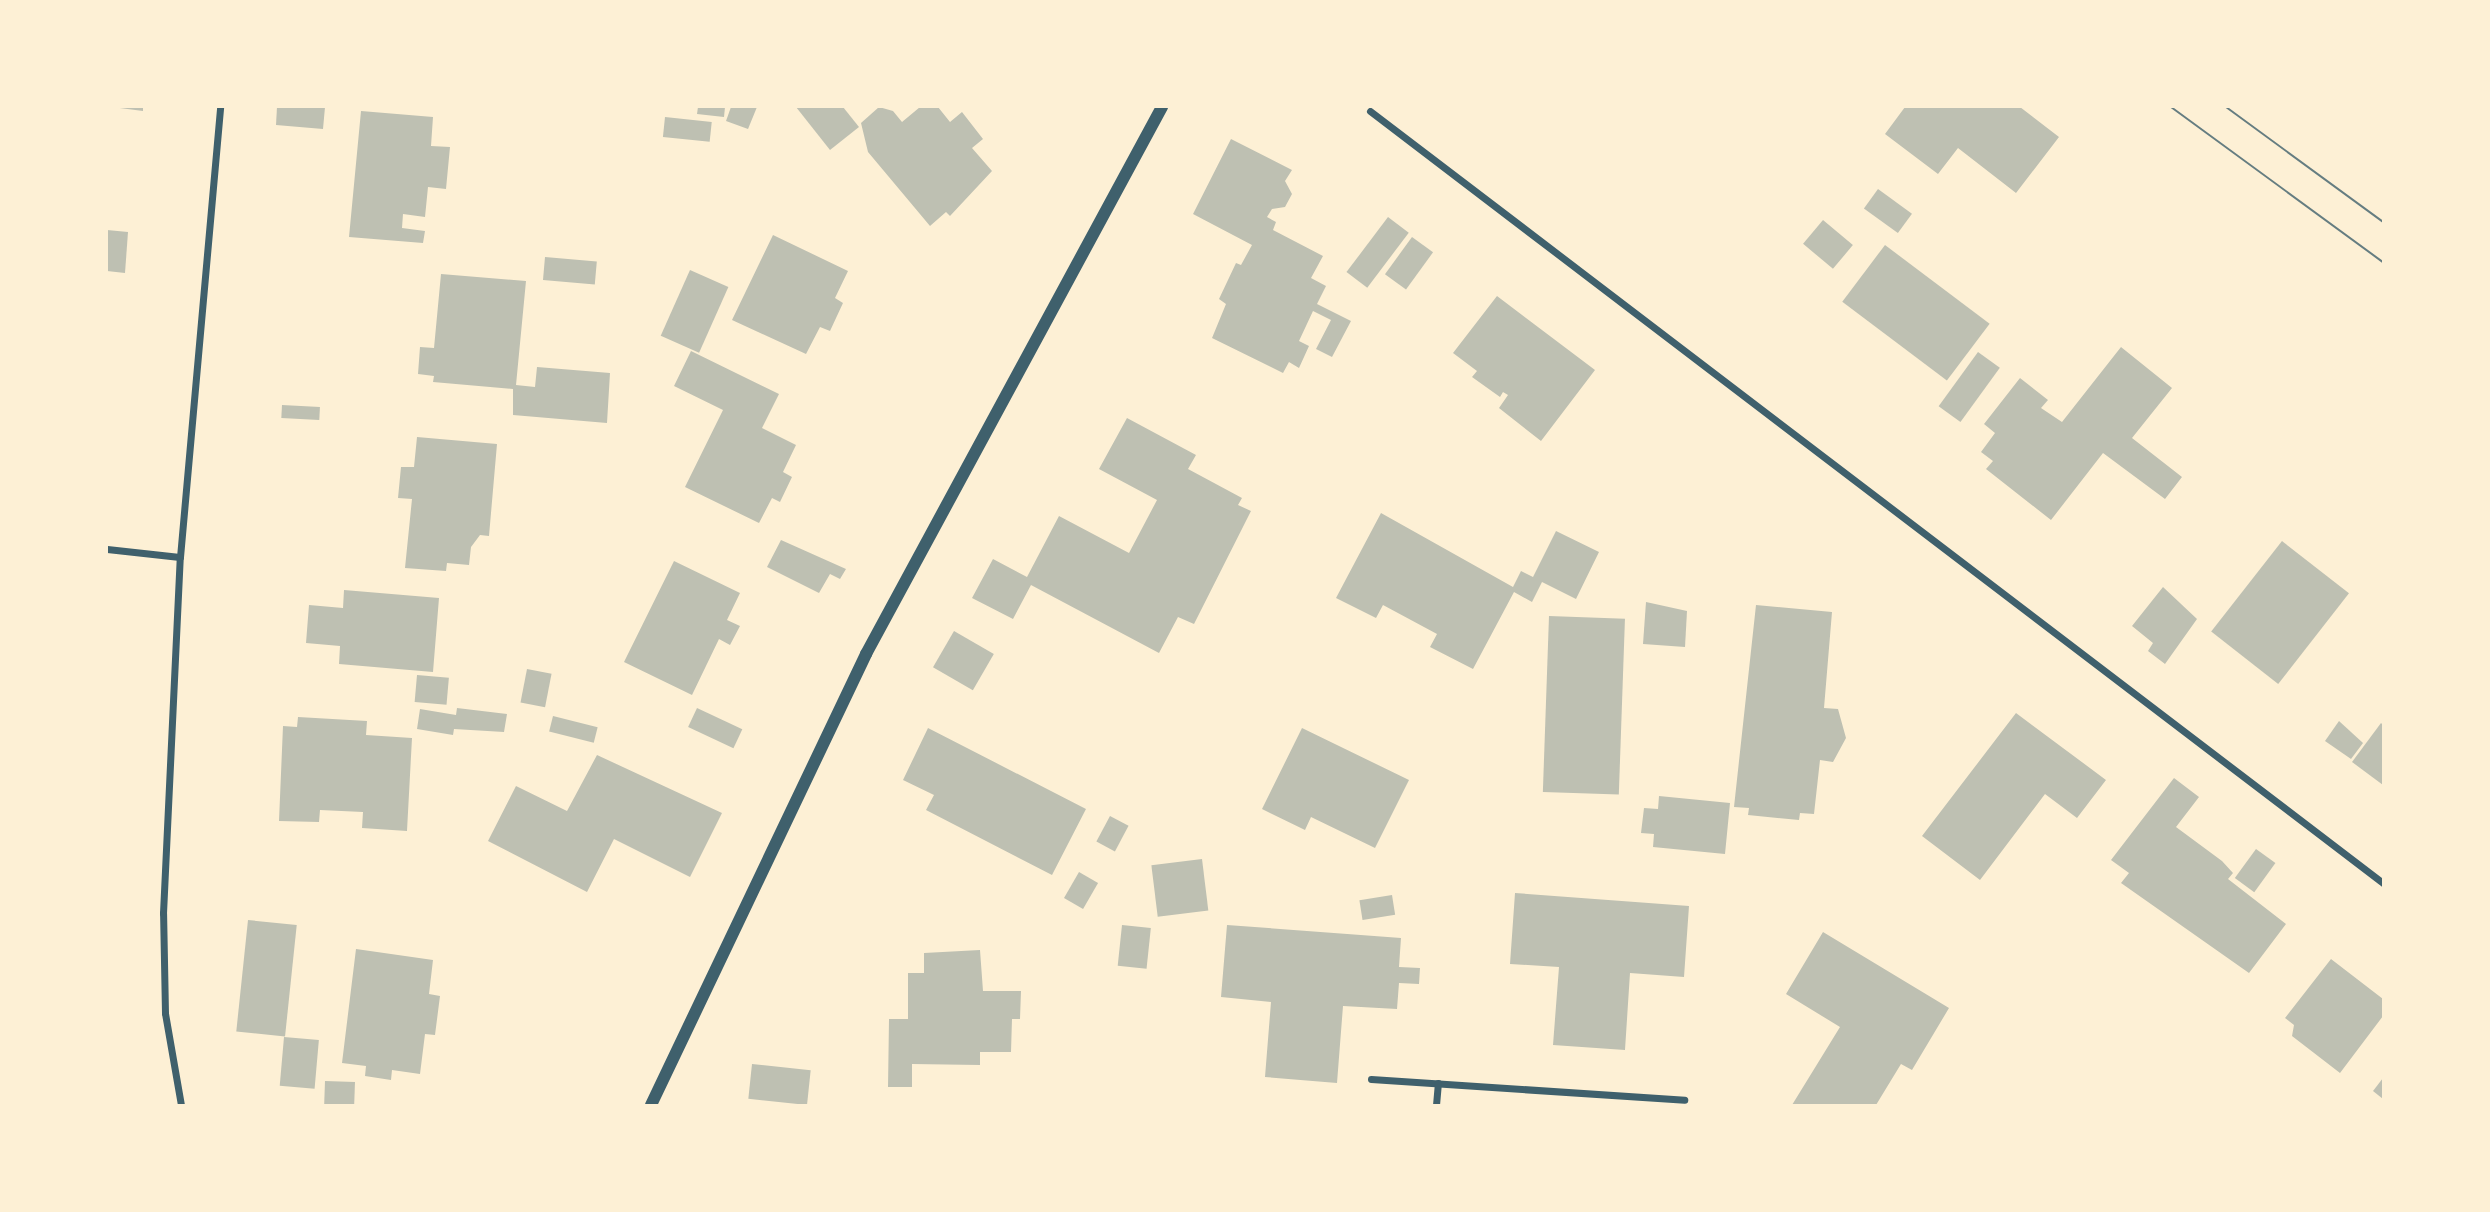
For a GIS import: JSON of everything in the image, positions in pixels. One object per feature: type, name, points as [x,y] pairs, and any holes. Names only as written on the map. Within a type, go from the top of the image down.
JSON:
[{"type":"street","points":[[181,1105],[165,1013],[163,913],[180,557],[220,107]]},
{"type":"street","points":[[651,1105],[866,654],[1161,107]]},
{"type":"street","points":[[1370,111],[2383,883]]},
{"type":"street","points":[[107,549],[180,557]]},
{"type":"street","points":[[1371,1079],[1684,1100]]},
{"type":"street","points":[[1436,1105],[1438,1083]]},
{"type":"building","points":[[112,107],[143,107],[143,111]]},
{"type":"building","points":[[277,107],[325,107],[323,129],[276,125]]},
{"type":"building","points":[[698,107],[725,107],[724,117],[697,114]]},
{"type":"building","points":[[731,107],[757,107],[748,129],[726,121]]},
{"type":"building","points":[[796,107],[843,107],[859,127],[830,150]]},
{"type":"building","points":[[879,107],[893,111],[902,122],[920,107],[938,107],[950,122],[962,112],[983,139],[972,148],[992,171],[950,216],[946,212],[930,226],[868,152],[861,123]]},
{"type":"building","points":[[1905,107],[2020,107],[2059,137],[2016,193],[1958,148],[1938,174],[1885,134]]},
{"type":"building","points":[[361,111],[433,117],[431,146],[450,147],[446,189],[428,187],[425,217],[403,214],[402,228],[425,231],[423,243],[349,237]]},
{"type":"building","points":[[665,117],[712,122],[710,142],[663,137]]},
{"type":"building","points":[[1231,139],[1292,170],[1285,181],[1292,194],[1285,207],[1272,209],[1267,217],[1276,222],[1273,230],[1323,256],[1311,278],[1326,286],[1317,304],[1351,321],[1332,357],[1316,349],[1331,320],[1313,311],[1299,341],[1309,346],[1299,368],[1289,362],[1283,373],[1212,338],[1226,304],[1219,299],[1236,263],[1241,265],[1252,245],[1193,214]]},
{"type":"building","points":[[1878,189],[1912,214],[1898,233],[1864,208]]},
{"type":"building","points":[[1388,217],[1409,233],[1367,288],[1346,272]]},
{"type":"building","points":[[1823,220],[1853,245],[1833,269],[1803,244]]},
{"type":"building","points":[[107,230],[128,232],[125,273],[107,271]]},
{"type":"building","points":[[773,235],[848,271],[835,298],[843,303],[830,331],[820,327],[806,354],[732,320]]},
{"type":"building","points":[[1412,237],[1433,252],[1406,289],[1385,274]]},
{"type":"building","points":[[1885,245],[1990,324],[1947,381],[1842,302]]},
{"type":"building","points":[[545,257],[597,262],[595,284],[543,280]]},
{"type":"building","points":[[690,270],[728,287],[699,353],[661,336]]},
{"type":"building","points":[[441,274],[526,281],[516,385],[535,387],[537,367],[610,373],[607,423],[513,415],[513,389],[433,382],[434,376],[418,374],[420,347],[434,348]]},
{"type":"building","points":[[1497,296],[1595,370],[1541,441],[1499,408],[1508,395],[1503,392],[1500,397],[1472,377],[1477,371],[1453,353]]},
{"type":"building","points":[[2121,347],[2172,388],[2132,438],[2182,477],[2165,499],[2103,453],[2051,520],[1986,469],[1993,461],[1981,452],[1995,433],[1984,424],[2020,378],[2048,400],[2041,408],[2062,422]]},
{"type":"building","points":[[691,351],[779,394],[762,428],[796,445],[783,472],[792,477],[780,502],[772,498],[759,523],[685,487],[723,410],[674,386]]},
{"type":"building","points":[[1978,352],[2000,368],[1960,422],[1939,406]]},
{"type":"building","points":[[282,405],[320,407],[319,420],[281,418]]},
{"type":"building","points":[[1127,418],[1196,455],[1188,469],[1242,498],[1238,505],[1251,511],[1194,624],[1178,617],[1159,653],[1031,585],[1013,619],[972,598],[993,559],[1027,577],[1059,516],[1129,553],[1157,500],[1099,469]]},
{"type":"building","points":[[417,437],[497,444],[489,536],[480,535],[471,547],[469,565],[447,563],[446,571],[405,568],[412,499],[398,498],[401,467],[414,467]]},
{"type":"building","points":[[1381,513],[1513,587],[1521,571],[1533,577],[1556,531],[1599,552],[1576,599],[1542,582],[1532,602],[1514,592],[1473,669],[1430,647],[1437,634],[1383,605],[1376,618],[1336,598]]},
{"type":"building","points":[[781,540],[846,569],[840,579],[830,574],[819,593],[767,567]]},
{"type":"building","points":[[2282,541],[2349,593],[2278,684],[2211,632]]},
{"type":"building","points":[[674,561],[740,593],[727,620],[740,626],[730,645],[719,639],[692,695],[624,662]]},
{"type":"building","points":[[2163,587],[2197,619],[2165,664],[2148,651],[2153,643],[2132,626]]},
{"type":"building","points":[[344,590],[439,598],[433,672],[339,664],[340,646],[306,643],[309,605],[343,608]]},
{"type":"building","points":[[1646,602],[1687,611],[1685,647],[1643,644]]},
{"type":"building","points":[[1756,605],[1832,612],[1824,708],[1838,709],[1846,738],[1833,762],[1820,760],[1814,814],[1800,813],[1799,820],[1748,815],[1749,808],[1734,807]]},
{"type":"building","points":[[1549,616],[1625,619],[1619,795],[1543,792]]},
{"type":"building","points":[[954,631],[994,654],[973,690],[933,667]]},
{"type":"building","points":[[527,669],[552,674],[545,707],[521,702]]},
{"type":"building","points":[[417,675],[449,678],[447,705],[415,702]]},
{"type":"building","points":[[457,708],[507,714],[504,732],[454,729],[453,735],[417,729],[420,709],[456,715]]},
{"type":"building","points":[[697,708],[742,729],[733,748],[688,727]]},
{"type":"building","points":[[2016,713],[2106,780],[2077,818],[2045,794],[1980,880],[1922,836]]},
{"type":"building","points":[[553,716],[598,727],[594,743],[549,732]]},
{"type":"building","points":[[298,717],[367,721],[366,735],[412,738],[407,831],[362,828],[363,812],[320,810],[319,822],[279,821],[283,726],[297,727]]},
{"type":"building","points":[[2339,721],[2363,743],[2351,759],[2325,741]]},
{"type":"building","points":[[2381,723],[2383,725],[2383,785],[2352,762]]},
{"type":"building","points":[[928,728],[1086,809],[1052,875],[926,810],[934,795],[903,780]]},
{"type":"building","points":[[1302,728],[1409,780],[1375,848],[1311,817],[1305,830],[1262,809]]},
{"type":"building","points":[[597,755],[722,813],[690,877],[614,839],[587,892],[488,841],[516,786],[567,811]]},
{"type":"building","points":[[2174,778],[2199,797],[2176,827],[2222,861],[2233,873],[2228,879],[2286,924],[2249,973],[2121,883],[2129,873],[2111,860]]},
{"type":"building","points":[[1659,796],[1730,803],[1725,854],[1653,847],[1654,834],[1641,833],[1644,808],[1658,809]]},
{"type":"building","points":[[1110,816],[1129,826],[1115,851],[1096,842]]},
{"type":"building","points":[[2256,849],[2275,863],[2254,892],[2235,878]]},
{"type":"building","points":[[1202,859],[1208,911],[1158,917],[1151,865]]},
{"type":"building","points":[[1079,872],[1098,883],[1083,909],[1064,898]]},
{"type":"building","points":[[1515,893],[1689,906],[1684,977],[1630,973],[1625,1050],[1553,1045],[1559,967],[1510,964]]},
{"type":"building","points":[[1392,895],[1395,915],[1363,920],[1359,900]]},
{"type":"building","points":[[248,920],[297,925],[285,1037],[236,1031]]},
{"type":"building","points":[[1122,925],[1151,928],[1147,969],[1118,966]]},
{"type":"building","points":[[1227,925],[1401,938],[1399,967],[1420,968],[1419,984],[1399,983],[1397,1009],[1343,1006],[1337,1083],[1265,1077],[1271,1002],[1221,997]]},
{"type":"building","points":[[1823,932],[1949,1008],[1912,1070],[1901,1064],[1876,1105],[1792,1105],[1840,1027],[1786,994]]},
{"type":"building","points":[[356,949],[433,960],[429,994],[440,996],[435,1035],[425,1034],[420,1074],[392,1070],[391,1080],[365,1076],[366,1066],[342,1063]]},
{"type":"building","points":[[980,950],[983,991],[1021,991],[1020,1019],[1012,1019],[1011,1052],[980,1052],[980,1065],[912,1064],[912,1087],[888,1087],[889,1019],[908,1019],[908,973],[924,973],[924,953]]},
{"type":"building","points":[[2331,959],[2383,999],[2383,1016],[2340,1073],[2292,1036],[2294,1025],[2285,1018]]},
{"type":"building","points":[[284,1037],[319,1040],[315,1089],[280,1086]]},
{"type":"building","points":[[752,1064],[811,1070],[807,1105],[748,1099]]},
{"type":"building","points":[[2383,1078],[2383,1099],[2373,1091]]},
{"type":"building","points":[[325,1081],[355,1082],[354,1105],[324,1105]]},
{"type":"tram line","points":[[2171,107],[2383,262]]},
{"type":"tram line","points":[[2226,107],[2383,222]]}]
